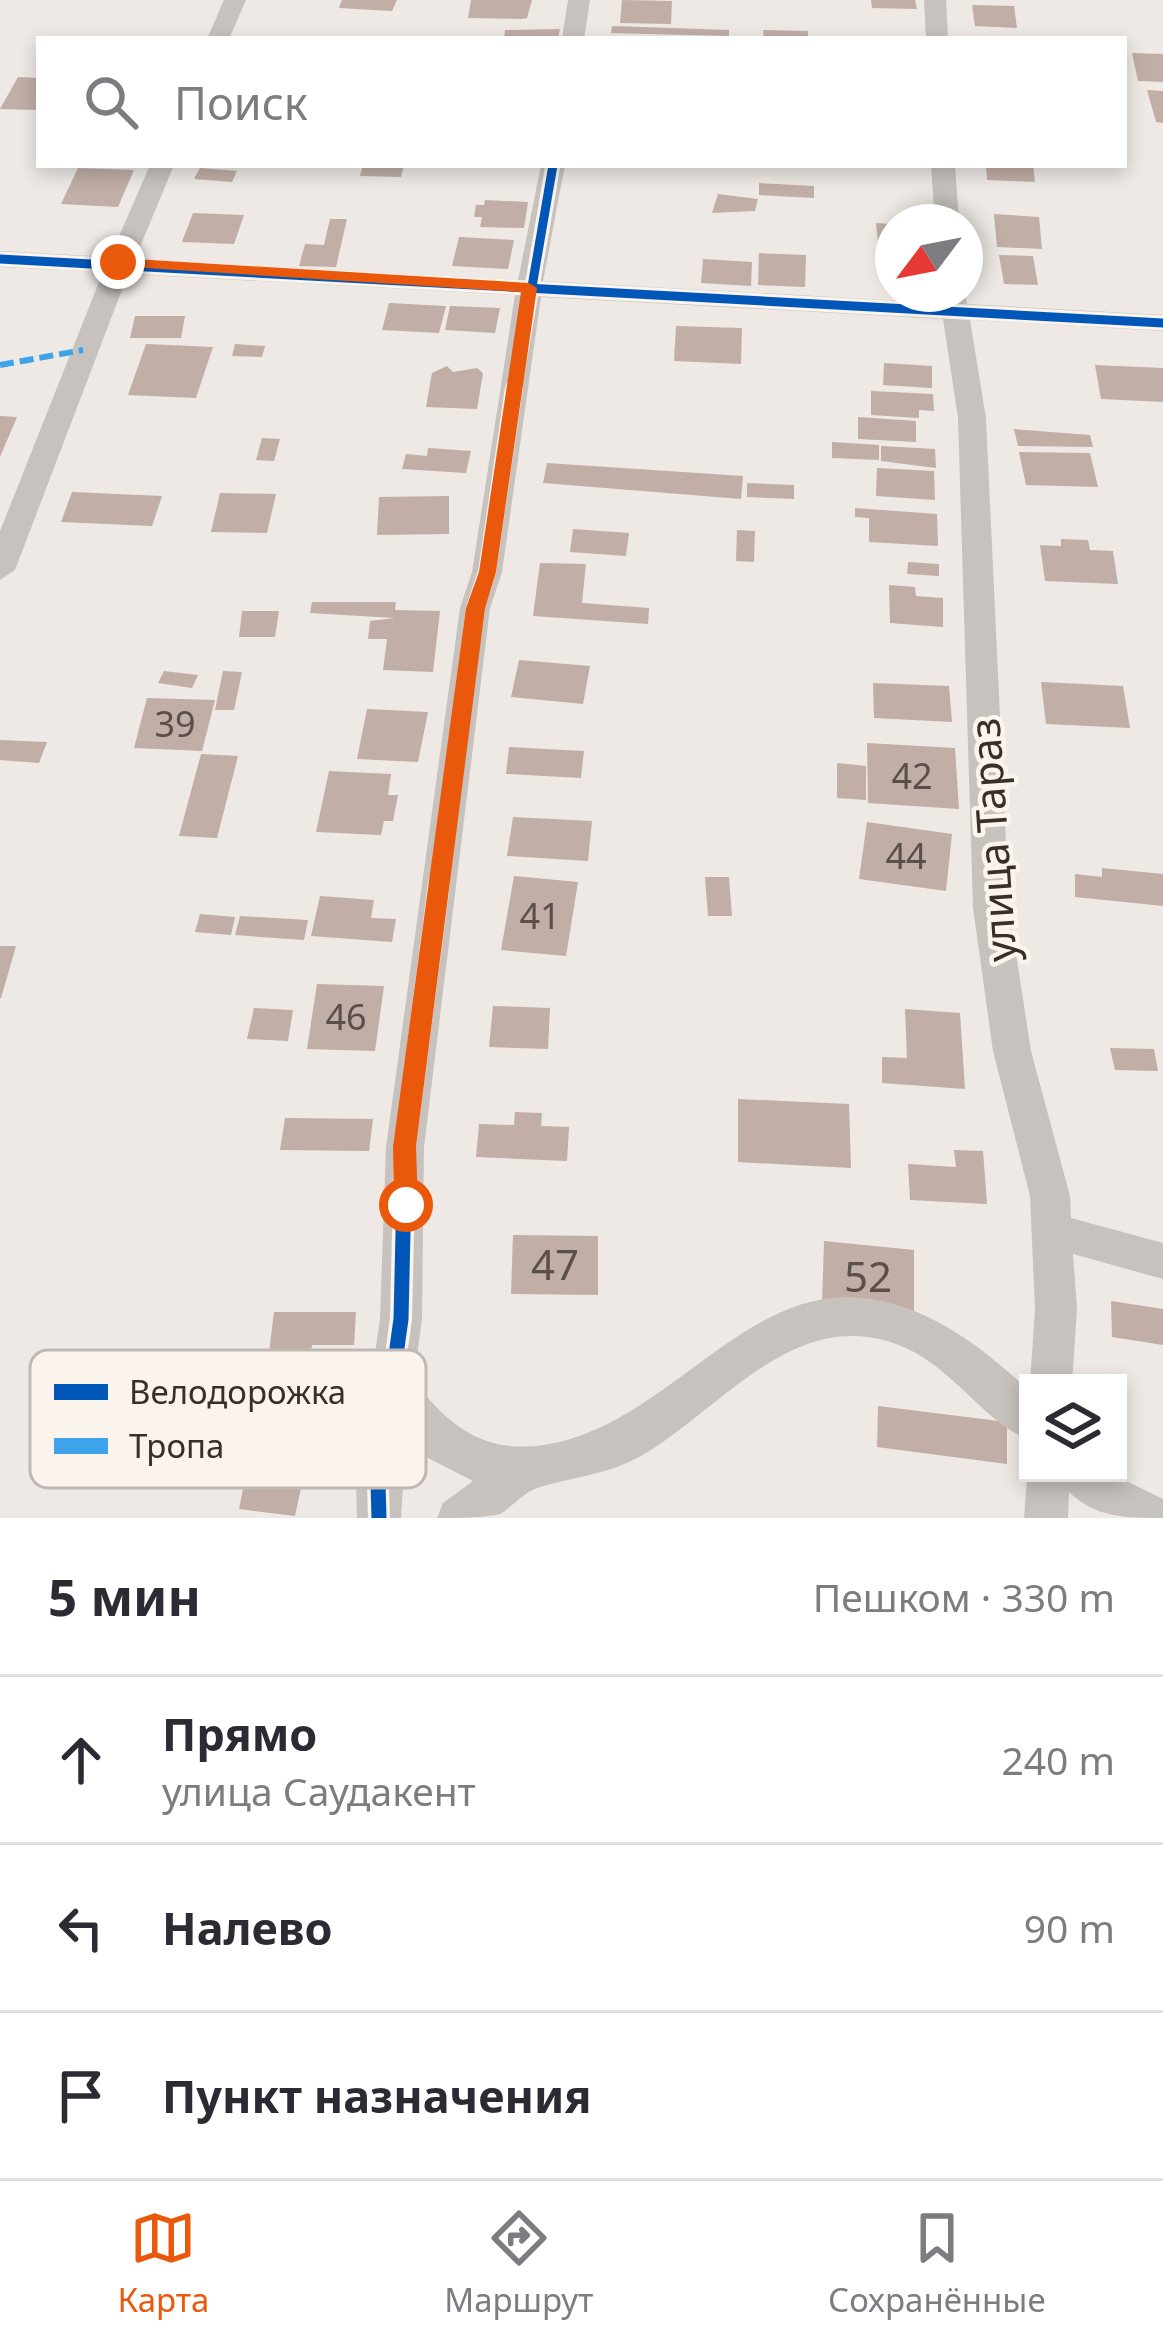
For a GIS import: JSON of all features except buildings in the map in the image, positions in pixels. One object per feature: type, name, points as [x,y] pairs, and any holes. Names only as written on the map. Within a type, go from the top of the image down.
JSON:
[{"type":"street","points":[[219,36],[235,0]]},
{"type":"street","points":[[573,36],[579,0]]},
{"type":"street","points":[[935,0],[937,36]]},
{"type":"street","points":[[0,570],[118,262],[161,168]]},
{"type":"street","points":[[397,1350],[405,1147],[476,608],[488,572],[529,288],[552,168]]},
{"type":"street","points":[[943,168],[946,204]]},
{"type":"street","points":[[0,259],[875,301]]},
{"type":"street","points":[[983,307],[1163,323]]},
{"type":"street","name":"улица Тараз","points":[[955,312],[972,418],[991,908],[1012,1051],[1050,1196],[1055,1309],[1051,1374]]},
{"type":"street","points":[[1051,1231],[1163,1261]]},
{"type":"street","points":[[459,1518],[519,1473],[582,1459],[626,1442],[722,1369],[790,1333],[838,1316],[885,1322],[938,1344],[983,1372],[1019,1409]]},
{"type":"street","points":[[426,1426],[467,1461],[519,1473]]},
{"type":"street","points":[[1046,1482],[1046,1518]]},
{"type":"street","points":[[1088,1482],[1097,1491],[1156,1518]]},
{"type":"street","points":[[378,1488],[380,1518]]},
{"type":"marked path","points":[[0,365],[83,350]]},
{"type":"cycle path","points":[[397,1350],[405,1147],[475,608],[487,572],[529,288],[552,168]]},
{"type":"cycle path","points":[[0,259],[1163,323]]},
{"type":"cycle path","points":[[378,1488],[379,1518]]},
{"type":"route","points":[[118,262],[529,288],[488,572],[476,608],[405,1147],[406,1205]]}]
